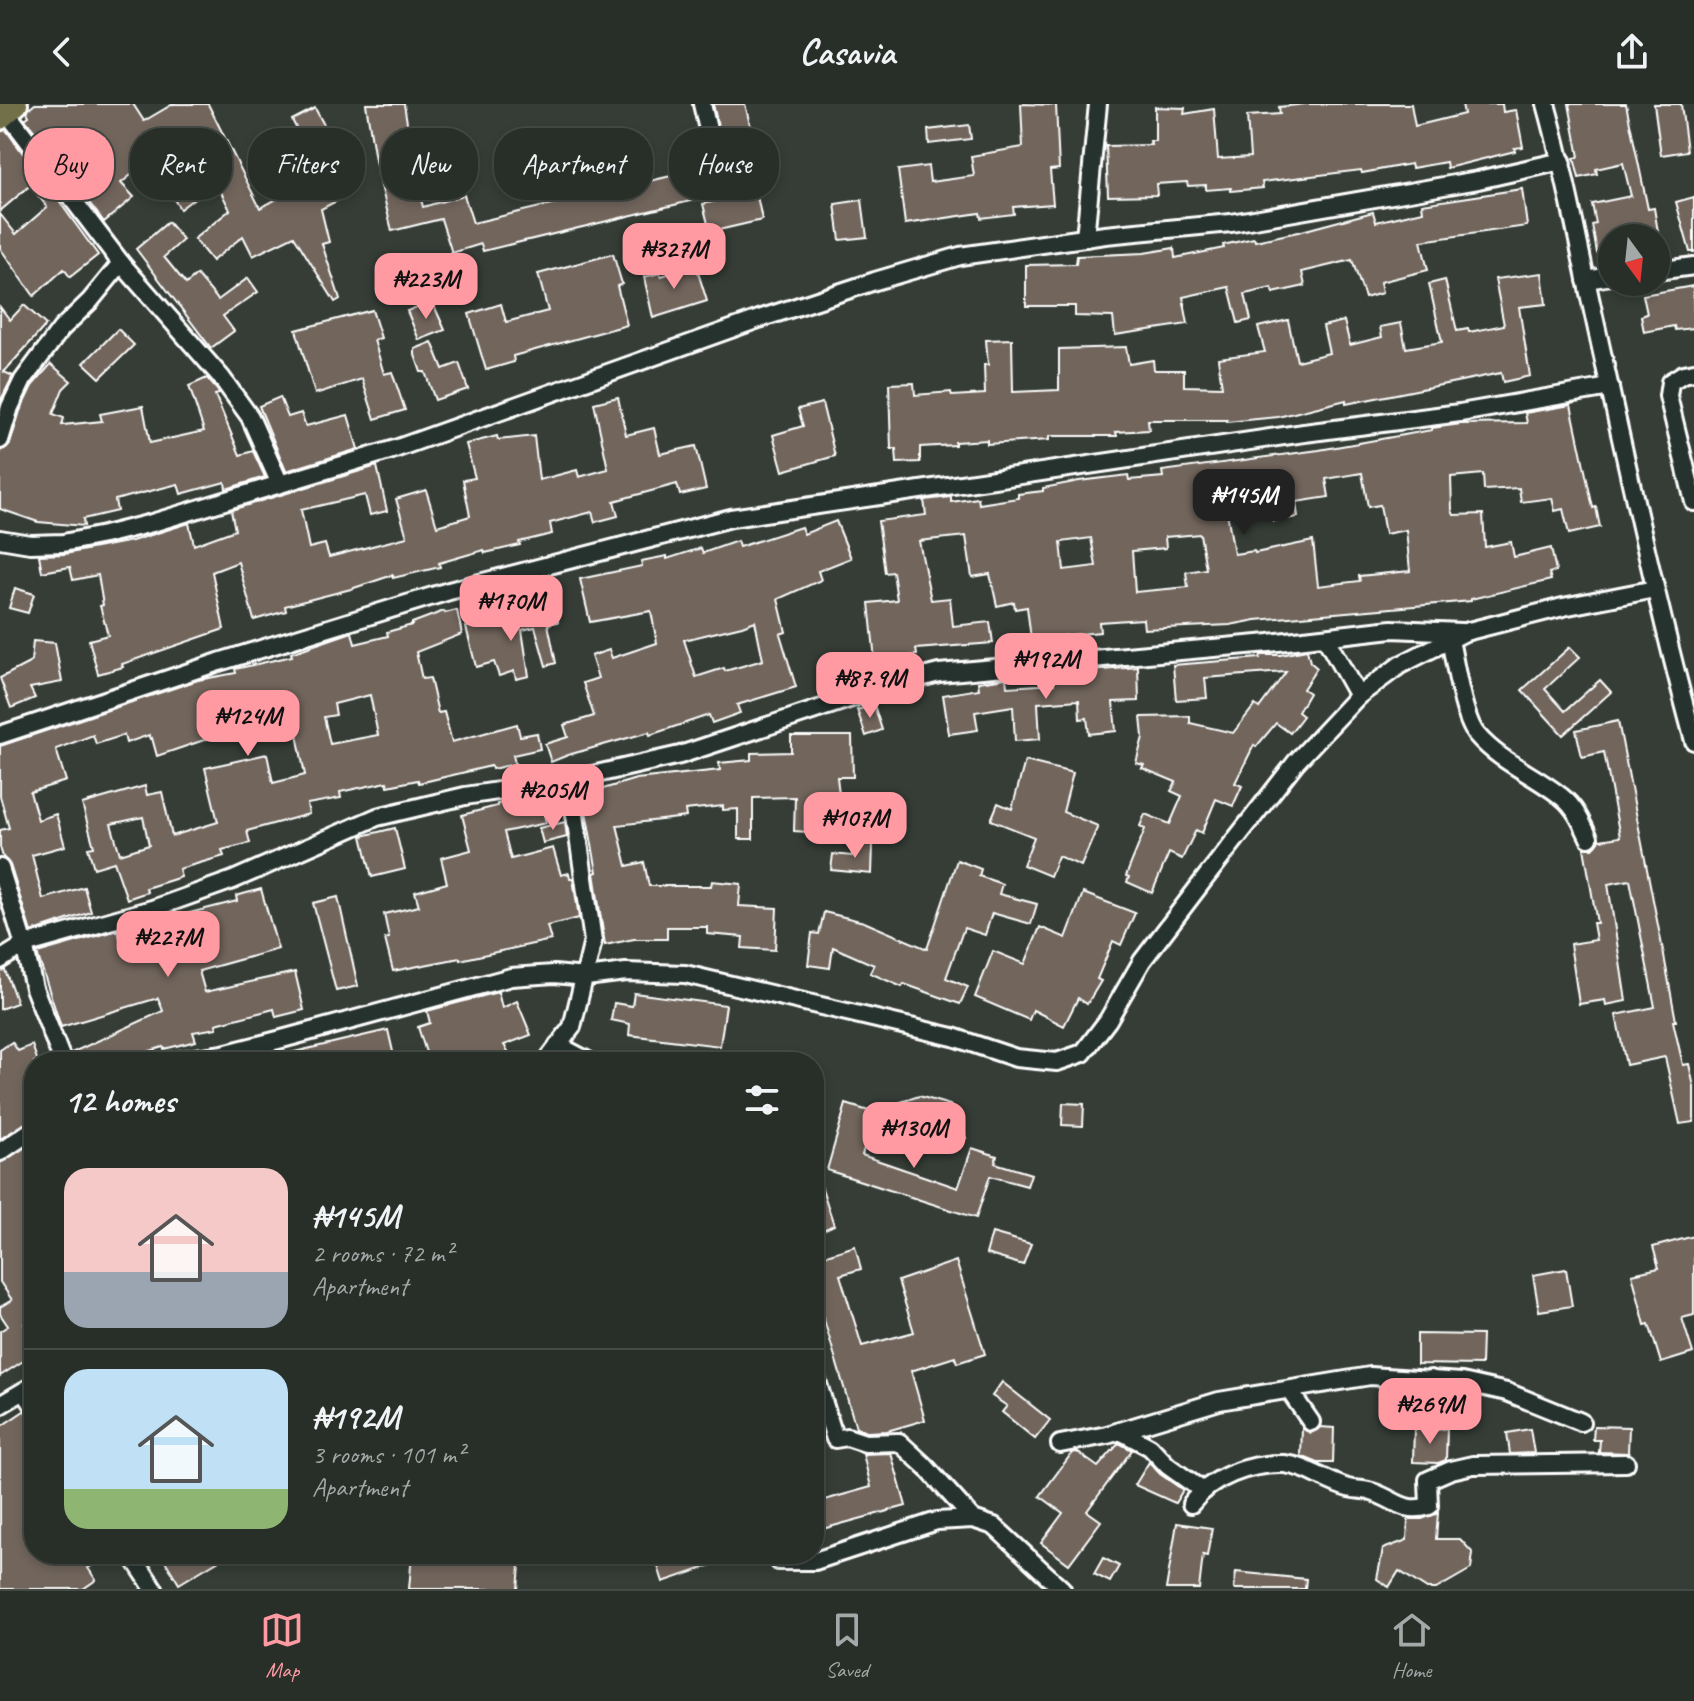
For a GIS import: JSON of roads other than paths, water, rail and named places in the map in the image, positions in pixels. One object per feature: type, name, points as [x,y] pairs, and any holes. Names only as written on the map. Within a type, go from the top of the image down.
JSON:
[{"type":"street","points":[[702,104],[708,128]]},
{"type":"street","points":[[1085,238],[1098,104]]},
{"type":"street","points":[[1546,104],[1562,161],[1655,589],[1694,741]]},
{"type":"street","points":[[6,110],[63,190],[121,263],[250,417],[280,484]]},
{"type":"street","points":[[0,539],[30,544],[63,543],[104,535],[280,484],[447,432],[759,319],[960,256],[1085,238],[1231,223],[1478,180],[1562,161]]},
{"type":"street","points":[[0,440],[10,407],[23,380],[61,329],[90,301],[121,263]]},
{"type":"street","points":[[1670,269],[1694,266]]},
{"type":"street","points":[[1586,280],[1598,278]]},
{"type":"street","points":[[1694,372],[1670,382],[1668,396],[1694,502]]},
{"type":"street","points":[[0,735],[219,662],[449,591],[731,518],[1304,433],[1460,413],[1610,387]]},
{"type":"street","points":[[231,1052],[511,977],[554,974],[586,977],[626,972],[685,974],[953,1037],[1016,1058],[1057,1062],[1083,1053],[1108,1020],[1142,961],[1206,877],[1296,762],[1358,696],[1400,665],[1458,636],[1563,607],[1655,589]]},
{"type":"street","points":[[0,960],[24,945],[152,909],[233,880],[377,817],[465,796],[570,780],[680,755],[885,687],[939,673],[1392,629],[1458,636]]},
{"type":"street","points":[[1458,636],[1467,714],[1475,733],[1498,755],[1562,797],[1576,811],[1589,838]]},
{"type":"street","points":[[1325,637],[1358,696]]},
{"type":"street","points":[[1676,673],[1694,670]]},
{"type":"street","points":[[553,1052],[572,1027],[593,941],[570,780]]},
{"type":"street","points":[[0,868],[34,988],[59,1052]]},
{"type":"street","points":[[558,1045],[571,1052]]},
{"type":"street","points":[[0,1152],[24,1136]]},
{"type":"street","points":[[1060,1444],[1120,1431],[1219,1401],[1370,1376],[1462,1382],[1507,1392],[1581,1422]]},
{"type":"street","points":[[1430,1421],[1431,1379]]},
{"type":"street","points":[[1289,1390],[1311,1422]]},
{"type":"street","points":[[0,1405],[24,1391]]},
{"type":"street","points":[[824,1403],[835,1439],[847,1437],[865,1443],[899,1442],[973,1519]]},
{"type":"street","points":[[1120,1431],[1150,1447],[1168,1466],[1203,1491]]},
{"type":"street","points":[[1191,1504],[1218,1480],[1239,1471],[1285,1464],[1327,1477],[1348,1488],[1371,1491],[1416,1510],[1429,1506],[1428,1480],[1473,1465],[1626,1463]]},
{"type":"street","points":[[824,1558],[937,1521],[973,1519],[994,1526],[1062,1589]]},
{"type":"street","points":[[138,1564],[154,1589]]}]
